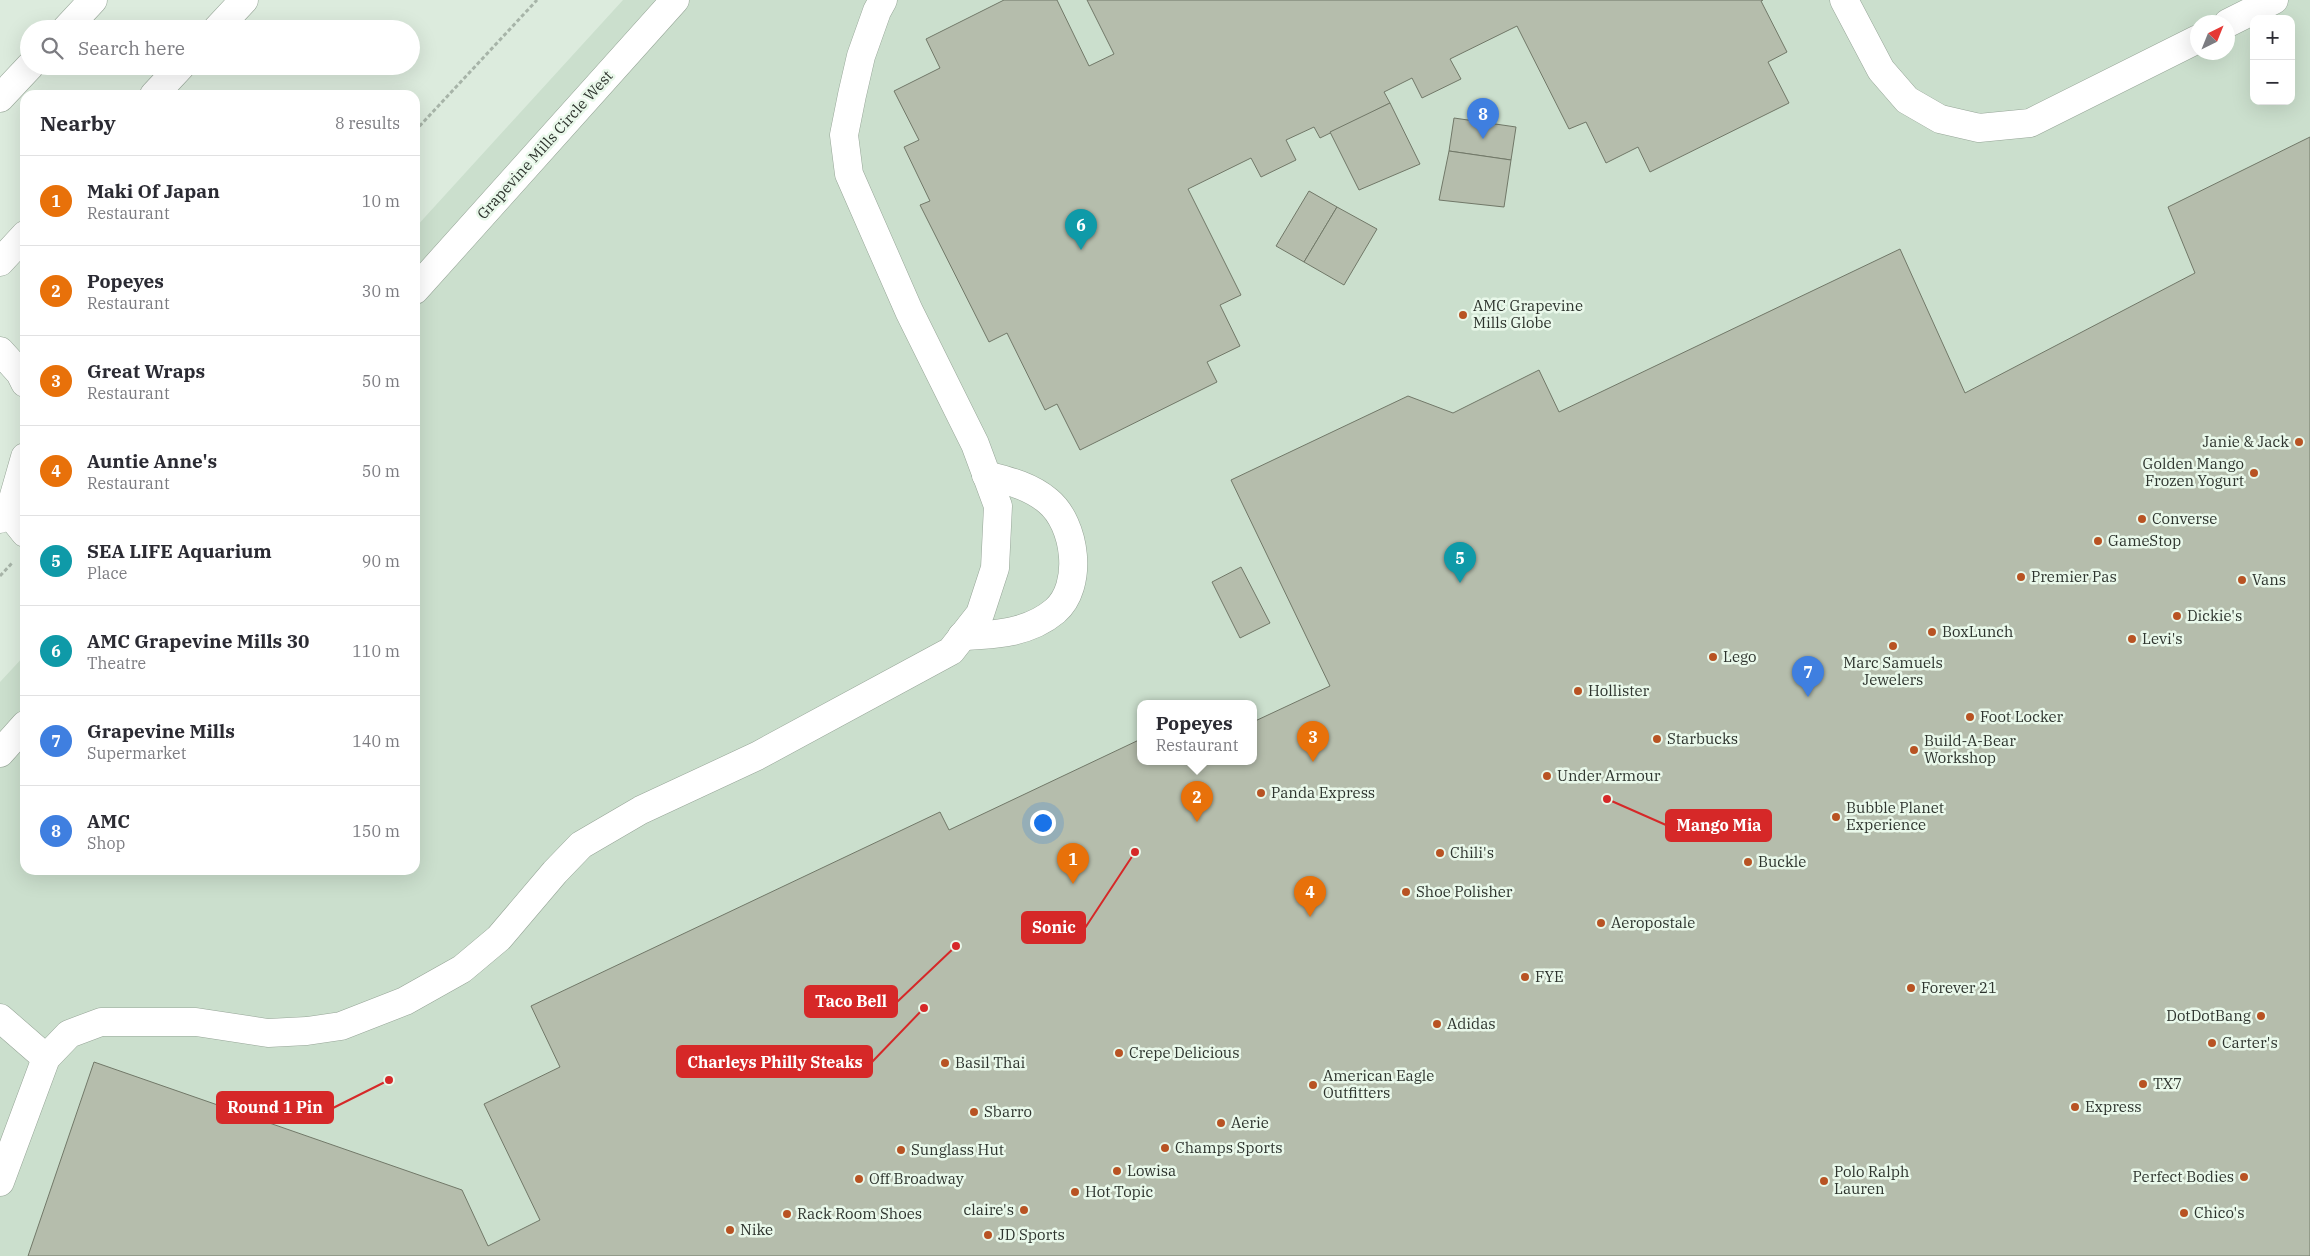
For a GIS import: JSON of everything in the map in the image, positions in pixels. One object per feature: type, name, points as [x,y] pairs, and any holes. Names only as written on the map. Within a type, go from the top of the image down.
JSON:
[{"type":"street","points":[[74,20],[93,0]]},
{"type":"street","points":[[225,20],[244,0]]},
{"type":"street","name":"Grapevine Mills Circle West","points":[[420,284],[675,0]]},
{"type":"street","points":[[0,1182],[46,1058],[69,1034],[102,1022],[196,1022],[278,1033],[341,1026],[405,1001],[462,970],[487,949],[499,938],[555,872],[581,846],[641,810],[757,756],[951,651],[980,614],[995,568],[998,506],[975,444],[909,311],[849,174],[844,135],[861,56],[877,11],[883,0]]},
{"type":"street","points":[[1844,0],[1881,70],[1907,100],[1940,119],[1979,128],[2030,123],[2190,43]]},
{"type":"street","points":[[2235,20],[2274,0]]},
{"type":"street","points":[[0,98],[22,75]]},
{"type":"street","points":[[159,90],[173,75]]},
{"type":"street","points":[[0,262],[20,240]]},
{"type":"street","points":[[0,351],[20,372]]},
{"type":"street","points":[[962,636],[1006,634],[1033,624],[1056,610],[1069,594],[1074,570],[1069,532],[1050,502],[1022,484],[986,475]]},
{"type":"street","points":[[11,522],[20,480]]},
{"type":"street","points":[[0,753],[20,731]]},
{"type":"street","points":[[0,1018],[46,1058]]},
{"type":"path","points":[[420,126],[537,0]]},
{"type":"shaded area","points":[[623,0],[2310,0],[2310,1256],[0,1256],[0,682],[20,660],[20,875],[420,875],[420,223]]},
{"type":"building","points":[[1004,0],[1057,0],[1089,66],[1114,54],[1087,0],[1763,0],[1761,1],[1787,52],[1768,62],[1789,103],[1650,172],[1638,147],[1606,163],[1586,122],[1569,129],[1517,26],[1450,59],[1461,79],[1422,98],[1412,78],[1384,92],[1390,103],[1355,121],[1320,138],[1314,127],[1286,140],[1296,160],[1261,177],[1251,158],[1188,189],[1241,295],[1220,305],[1240,346],[1207,362],[1217,382],[1080,450],[1057,404],[1045,410],[1007,333],[989,342],[920,205],[930,201],[904,147],[919,140],[894,91],[940,68],[926,39]]},
{"type":"building","points":[[1390,103],[1420,164],[1359,190],[1330,132]]},
{"type":"building","points":[[1454,118],[1516,127],[1511,160],[1449,151]]},
{"type":"building","points":[[2310,137],[2310,1256],[28,1256],[94,1062],[462,1190],[488,1246],[540,1220],[484,1104],[560,1067],[531,1006],[940,812],[949,830],[1137,741],[1137,765],[1257,765],[1257,720],[1330,686],[1231,480],[1408,396],[1453,413],[1539,370],[1559,412],[1900,249],[1965,393],[2195,273],[2168,207]]},
{"type":"building","points":[[1449,151],[1511,160],[1504,207],[1439,200]]},
{"type":"building","points":[[1309,191],[1337,207],[1304,262],[1276,246]]},
{"type":"building","points":[[1337,207],[1377,229],[1344,285],[1304,262]]},
{"type":"building","points":[[1241,567],[1270,623],[1240,638],[1212,582]]},
{"type":"place","name":"AMC","points":[[1483,139]]},
{"type":"place","name":"AMC Grapevine Mills 30","points":[[1081,250]]},
{"type":"place","name":"AMC Grapevine Mills Globe","points":[[1463,315]]},
{"type":"place","name":"Janie & Jack","points":[[2299,442]]},
{"type":"place","name":"Golden Mango Frozen Yogurt","points":[[2254,473]]},
{"type":"place","name":"Converse","points":[[2142,519]]},
{"type":"place","name":"GameStop","points":[[2098,541]]},
{"type":"place","name":"Premier Pas","points":[[2021,577]]},
{"type":"place","name":"Vans","points":[[2242,580]]},
{"type":"place","name":"SEA LIFE Aquarium","points":[[1460,583]]},
{"type":"place","name":"Dickie's","points":[[2177,616]]},
{"type":"place","name":"BoxLunch","points":[[1932,632]]},
{"type":"place","name":"Levi's","points":[[2132,639]]},
{"type":"place","name":"Marc Samuels Jewelers","points":[[1893,646]]},
{"type":"place","name":"Lego","points":[[1713,657]]},
{"type":"place","name":"Hollister","points":[[1578,691]]},
{"type":"place","name":"Grapevine Mills","points":[[1808,697]]},
{"type":"place","name":"Foot Locker","points":[[1970,717]]},
{"type":"place","name":"Starbucks","points":[[1657,739]]},
{"type":"place","name":"Build-A-Bear Workshop","points":[[1914,750]]},
{"type":"place","name":"Great Wraps","points":[[1313,762]]},
{"type":"place","name":"Under Armour","points":[[1547,776]]},
{"type":"place","name":"Panda Express","points":[[1261,793]]},
{"type":"place","name":"Mango Mia","points":[[1607,799]]},
{"type":"place","name":"Bubble Planet Experience","points":[[1836,817]]},
{"type":"place","name":"Popeyes","points":[[1197,822]]},
{"type":"place","name":"Sonic","points":[[1135,852]]},
{"type":"place","name":"Chili's","points":[[1440,853]]},
{"type":"place","name":"Buckle","points":[[1748,862]]},
{"type":"place","name":"Maki Of Japan","points":[[1073,884]]},
{"type":"place","name":"Shoe Polisher","points":[[1406,892]]},
{"type":"place","name":"Auntie Anne's","points":[[1310,917]]},
{"type":"place","name":"Aeropostale","points":[[1601,923]]},
{"type":"place","name":"Taco Bell","points":[[956,946]]},
{"type":"place","name":"FYE","points":[[1525,977]]},
{"type":"place","name":"Forever 21","points":[[1911,988]]},
{"type":"place","name":"Charleys Philly Steaks","points":[[924,1008]]},
{"type":"place","name":"DotDotBang","points":[[2261,1016]]},
{"type":"place","name":"Adidas","points":[[1437,1024]]},
{"type":"place","name":"Carter's","points":[[2212,1043]]},
{"type":"place","name":"Crepe Delicious","points":[[1119,1053]]},
{"type":"place","name":"Basil Thai","points":[[945,1063]]},
{"type":"place","name":"Round 1 Pin","points":[[389,1080]]},
{"type":"place","name":"TX7","points":[[2143,1084]]},
{"type":"place","name":"American Eagle Outfitters","points":[[1313,1085]]},
{"type":"place","name":"Express","points":[[2075,1107]]},
{"type":"place","name":"Sbarro","points":[[974,1112]]},
{"type":"place","name":"Aerie","points":[[1221,1123]]},
{"type":"place","name":"Champs Sports","points":[[1165,1148]]},
{"type":"place","name":"Sunglass Hut","points":[[901,1150]]},
{"type":"place","name":"Lowisa","points":[[1117,1171]]},
{"type":"place","name":"Perfect Bodies","points":[[2244,1177]]},
{"type":"place","name":"Off Broadway","points":[[859,1179]]},
{"type":"place","name":"Polo Ralph Lauren","points":[[1824,1181]]},
{"type":"place","name":"Hot Topic","points":[[1075,1192]]},
{"type":"place","name":"claire's","points":[[1024,1210]]},
{"type":"place","name":"Chico's","points":[[2184,1213]]},
{"type":"place","name":"Rack Room Shoes","points":[[787,1214]]},
{"type":"place","name":"Nike","points":[[730,1230]]},
{"type":"place","name":"JD Sports","points":[[988,1235]]}]
